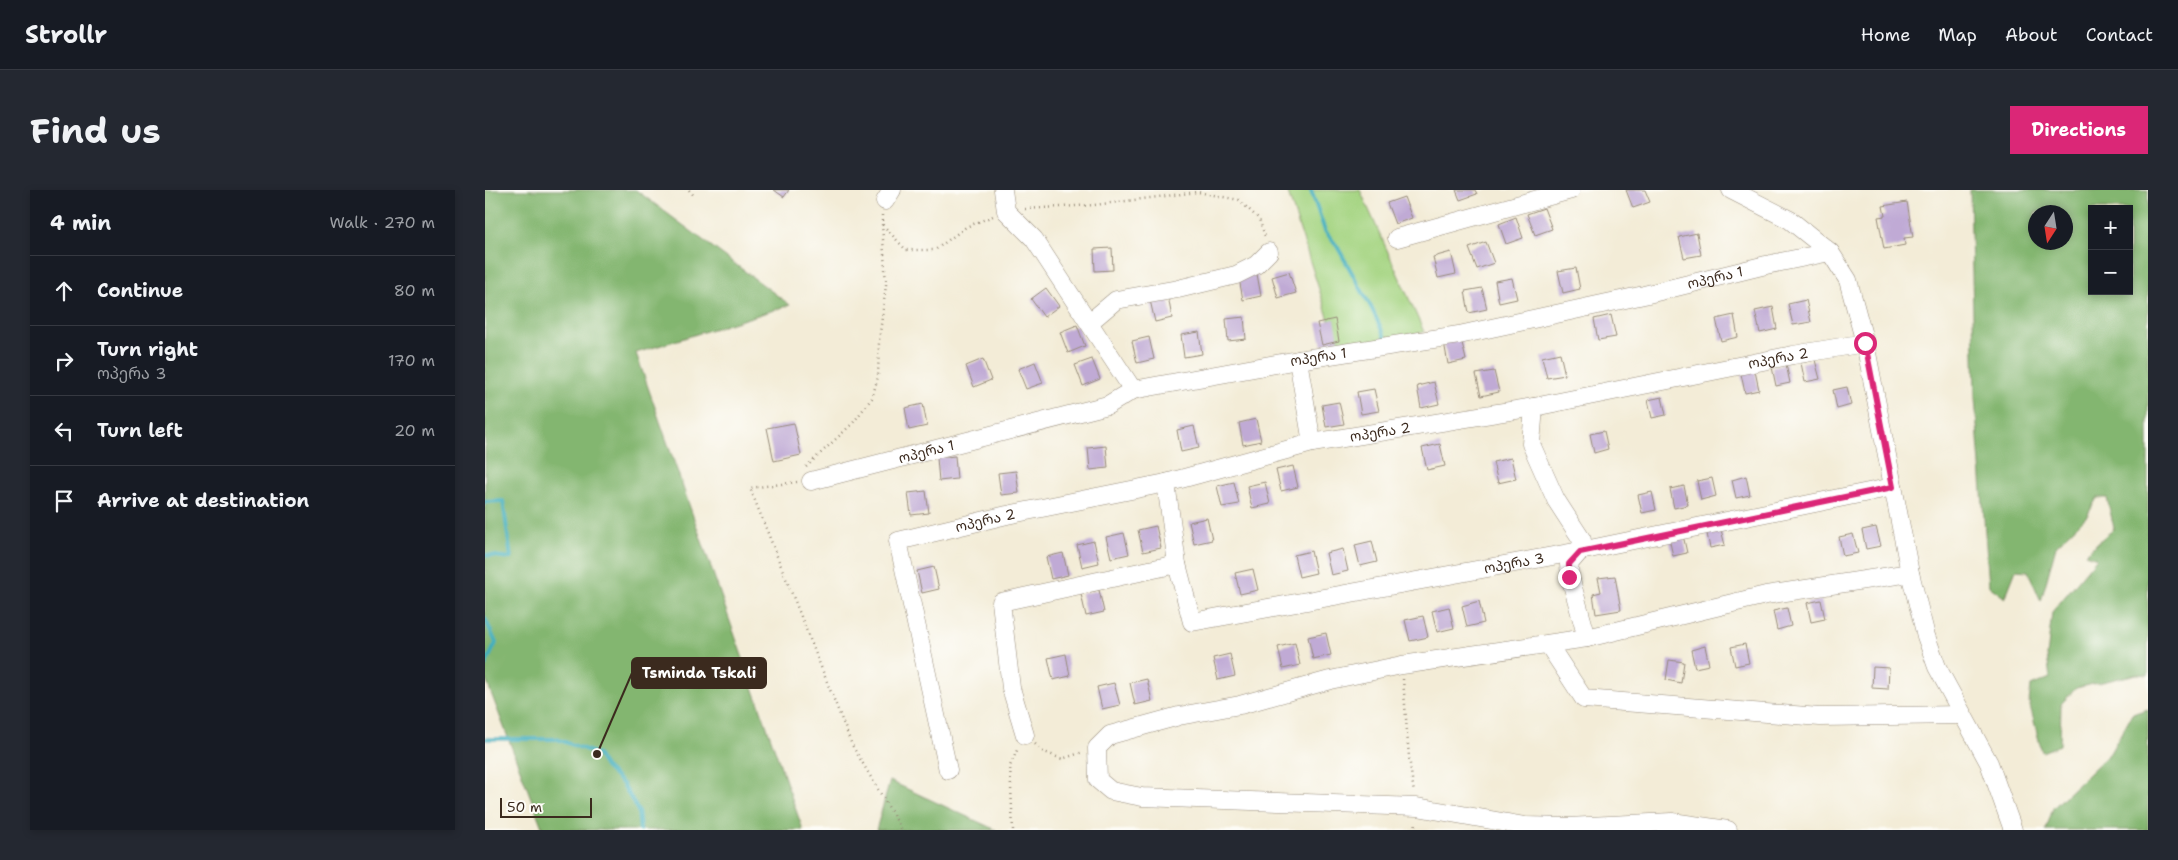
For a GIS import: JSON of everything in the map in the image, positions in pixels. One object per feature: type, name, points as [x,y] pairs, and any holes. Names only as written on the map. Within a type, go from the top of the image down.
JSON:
[{"type":"street","points":[[1003,190],[1006,212],[1034,239],[1133,390]]},
{"type":"street","points":[[1397,238],[1571,190]]},
{"type":"street","points":[[1731,190],[1790,220],[1830,252],[1848,280],[1865,343],[1910,573],[1926,636],[1937,667],[1989,763],[2013,830]]},
{"type":"street","points":[[1090,322],[1116,300],[1178,289],[1237,275],[1255,265],[1269,252]]},
{"type":"street","name":"ოპერა 1","points":[[811,480],[1108,405],[1133,390],[1297,360],[1459,335],[1644,295],[1766,264],[1830,252]]},
{"type":"street","name":"ოპერა 2","points":[[948,770],[898,541],[1007,515],[1166,483],[1312,443],[1534,407],[1793,355],[1865,343]]},
{"type":"street","points":[[1297,360],[1312,443]]},
{"type":"street","points":[[1534,407],[1531,444],[1556,500],[1582,540],[1580,552],[1569,564],[1569,577],[1587,638]]},
{"type":"street","points":[[1025,735],[1011,688],[1001,602],[1177,564],[1166,483]]},
{"type":"street","name":"ოპერა 3","points":[[1177,564],[1192,622],[1580,552],[1893,487]]},
{"type":"street","points":[[1728,830],[1672,822],[1525,826],[1417,807],[1142,797],[1111,790],[1098,780],[1097,748],[1110,735],[1179,716],[1240,705],[1330,680],[1402,665],[1587,638],[1766,595],[1910,573]]},
{"type":"street","points":[[1547,644],[1584,699],[1820,717],[1963,715]]},
{"type":"path","points":[[689,190],[695,197]]},
{"type":"path","points":[[882,224],[906,250],[935,250],[966,227],[1006,212],[1198,192],[1239,200],[1259,220],[1269,252]]},
{"type":"path","points":[[888,196],[882,224],[886,285],[879,341],[878,377],[872,398],[853,423],[806,467],[811,480],[750,488],[853,745],[902,830]]},
{"type":"path","points":[[1402,665],[1409,757],[1417,807],[1415,830]]},
{"type":"path","points":[[1013,830],[1010,766],[1025,735],[1043,751],[1063,759],[1097,748]]},
{"type":"green space","points":[[485,190],[636,190],[790,305],[636,353],[803,830],[543,830],[485,677]]},
{"type":"green space","points":[[1287,190],[1360,190],[1424,332],[1339,351]]},
{"type":"green space","points":[[1970,190],[2148,190],[2148,675],[2137,674],[2076,688],[2061,704],[2060,745],[2042,752],[2029,702],[2031,686],[2050,678],[2047,656],[2052,612],[2097,558],[2085,554],[2114,528],[2107,498],[2097,498],[2087,516],[2056,546],[2041,601],[2028,571],[2016,570],[2005,598],[1989,586],[1975,398]]},
{"type":"green space","points":[[2148,709],[2148,830],[2046,830],[2053,808],[2110,753],[2132,714]]},
{"type":"green space","points":[[890,781],[996,830],[876,830]]},
{"type":"building","points":[[774,190],[789,190],[784,197]]},
{"type":"building","points":[[1456,190],[1475,190],[1477,194],[1460,200]]},
{"type":"building","points":[[1626,190],[1645,190],[1650,202],[1633,208]]},
{"type":"building","points":[[1404,197],[1412,218],[1395,224],[1387,203]]},
{"type":"building","points":[[1907,202],[1913,237],[1904,238],[1905,245],[1884,249],[1878,217],[1885,216],[1883,206]]},
{"type":"building","points":[[1544,208],[1552,229],[1535,235],[1527,214]]},
{"type":"building","points":[[1516,217],[1523,238],[1506,244],[1499,224]]},
{"type":"building","points":[[1697,233],[1701,255],[1684,258],[1679,237]]},
{"type":"building","points":[[1486,242],[1494,263],[1477,269],[1469,248]]},
{"type":"building","points":[[1112,248],[1113,270],[1095,271],[1094,249]]},
{"type":"building","points":[[1451,252],[1456,274],[1438,278],[1433,257]]},
{"type":"building","points":[[1576,268],[1580,289],[1563,293],[1558,271]]},
{"type":"building","points":[[1289,272],[1296,293],[1278,298],[1272,277]]},
{"type":"building","points":[[1257,274],[1261,296],[1243,300],[1239,278]]},
{"type":"building","points":[[1512,278],[1517,299],[1499,303],[1495,281]]},
{"type":"building","points":[[1046,288],[1059,306],[1044,317],[1031,299]]},
{"type":"building","points":[[1482,288],[1487,309],[1469,313],[1465,291]]},
{"type":"building","points":[[1168,296],[1172,318],[1155,322],[1150,300]]},
{"type":"building","points":[[1806,300],[1811,322],[1793,325],[1788,304]]},
{"type":"building","points":[[1773,307],[1777,329],[1760,333],[1755,311]]},
{"type":"building","points":[[1611,315],[1616,337],[1598,340],[1594,319]]},
{"type":"building","points":[[1734,315],[1738,337],[1721,341],[1716,319]]},
{"type":"building","points":[[1244,317],[1246,339],[1228,341],[1226,319]]},
{"type":"building","points":[[1335,319],[1339,341],[1322,345],[1317,323]]},
{"type":"building","points":[[1077,325],[1085,346],[1068,353],[1060,332]]},
{"type":"building","points":[[1199,332],[1202,354],[1184,357],[1181,335]]},
{"type":"building","points":[[1149,337],[1154,359],[1137,363],[1132,341]]},
{"type":"building","points":[[1461,338],[1466,360],[1448,364],[1444,342]]},
{"type":"building","points":[[1560,353],[1565,375],[1547,378],[1542,357]]},
{"type":"building","points":[[983,359],[991,380],[974,387],[966,366]]},
{"type":"building","points":[[1092,359],[1100,379],[1083,386],[1075,365]]},
{"type":"building","points":[[1815,360],[1820,379],[1805,382],[1801,363]]},
{"type":"building","points":[[1035,362],[1043,383],[1026,389],[1018,369]]},
{"type":"building","points":[[1786,364],[1790,383],[1776,386],[1772,367]]},
{"type":"building","points":[[1494,371],[1499,392],[1481,396],[1476,374]]},
{"type":"building","points":[[1755,371],[1759,390],[1745,393],[1741,374]]},
{"type":"building","points":[[1434,382],[1439,404],[1421,408],[1417,386]]},
{"type":"building","points":[[1847,387],[1851,405],[1837,409],[1833,390]]},
{"type":"building","points":[[1374,389],[1379,411],[1361,414],[1357,392]]},
{"type":"building","points":[[1662,397],[1666,415],[1652,418],[1648,400]]},
{"type":"building","points":[[1339,402],[1344,424],[1326,427],[1322,405]]},
{"type":"building","points":[[923,404],[927,426],[909,430],[905,408]]},
{"type":"building","points":[[1256,419],[1261,441],[1243,445],[1239,423]]},
{"type":"building","points":[[794,423],[801,455],[774,461],[767,428]]},
{"type":"building","points":[[1194,426],[1199,448],[1181,452],[1177,430]]},
{"type":"building","points":[[1604,431],[1608,449],[1594,453],[1590,434]]},
{"type":"building","points":[[1440,444],[1445,466],[1427,470],[1422,448]]},
{"type":"building","points":[[1106,446],[1108,468],[1090,470],[1088,448]]},
{"type":"building","points":[[955,456],[957,479],[939,481],[937,458]]},
{"type":"building","points":[[1511,458],[1516,479],[1498,483],[1493,462]]},
{"type":"building","points":[[1293,466],[1298,487],[1281,491],[1276,470]]},
{"type":"building","points":[[1016,471],[1019,493],[1001,495],[998,473]]},
{"type":"building","points":[[1746,476],[1750,495],[1736,498],[1732,480]]},
{"type":"building","points":[[1712,478],[1716,496],[1701,500],[1697,481]]},
{"type":"building","points":[[1234,482],[1239,504],[1222,507],[1217,486]]},
{"type":"building","points":[[1265,482],[1270,504],[1252,508],[1247,486]]},
{"type":"building","points":[[1684,486],[1688,505],[1674,508],[1670,489]]},
{"type":"building","points":[[926,491],[929,513],[911,515],[908,493]]},
{"type":"building","points":[[1652,492],[1656,510],[1642,513],[1638,495]]},
{"type":"building","points":[[1207,518],[1212,540],[1194,544],[1189,522]]},
{"type":"building","points":[[1156,526],[1161,548],[1143,552],[1138,530]]},
{"type":"building","points":[[1720,526],[1725,545],[1710,548],[1706,529]]},
{"type":"building","points":[[1876,527],[1881,546],[1866,549],[1862,530]]},
{"type":"building","points":[[1124,533],[1129,554],[1111,558],[1106,537]]},
{"type":"building","points":[[1853,534],[1858,553],[1843,556],[1839,537]]},
{"type":"building","points":[[1683,535],[1687,553],[1673,556],[1669,538]]},
{"type":"building","points":[[1094,541],[1099,563],[1082,567],[1077,545]]},
{"type":"building","points":[[1372,541],[1377,562],[1360,566],[1355,545]]},
{"type":"building","points":[[1343,549],[1348,571],[1331,575],[1326,553]]},
{"type":"building","points":[[1311,551],[1316,573],[1299,577],[1294,555]]},
{"type":"building","points":[[1063,553],[1068,575],[1051,579],[1046,557]]},
{"type":"building","points":[[934,567],[939,589],[922,593],[917,571]]},
{"type":"building","points":[[1253,569],[1258,590],[1240,594],[1235,573]]},
{"type":"building","points":[[1615,576],[1621,610],[1596,614],[1593,594],[1601,592],[1598,578]]},
{"type":"building","points":[[1099,590],[1104,612],[1086,616],[1081,594]]},
{"type":"building","points":[[1821,600],[1825,619],[1811,622],[1807,603]]},
{"type":"building","points":[[1479,601],[1484,623],[1467,627],[1462,606]]},
{"type":"building","points":[[1449,607],[1454,628],[1437,632],[1432,611]]},
{"type":"building","points":[[1787,608],[1791,626],[1777,630],[1773,611]]},
{"type":"building","points":[[1423,616],[1428,637],[1410,641],[1405,620]]},
{"type":"building","points":[[1326,633],[1331,655],[1313,659],[1308,637]]},
{"type":"building","points":[[1295,643],[1300,665],[1283,669],[1278,647]]},
{"type":"building","points":[[1745,644],[1749,663],[1735,666],[1731,647]]},
{"type":"building","points":[[1705,646],[1709,665],[1695,668],[1691,650]]},
{"type":"building","points":[[1066,654],[1070,676],[1053,680],[1048,658]]},
{"type":"building","points":[[1230,654],[1235,676],[1218,680],[1213,658]]},
{"type":"building","points":[[1669,660],[1684,662],[1681,683],[1666,680]]},
{"type":"building","points":[[1873,667],[1889,668],[1888,689],[1872,688]]},
{"type":"building","points":[[1147,679],[1152,701],[1135,705],[1130,683]]},
{"type":"building","points":[[1114,683],[1120,705],[1102,709],[1097,687]]},
{"type":"waterway","points":[[1311,190],[1325,231],[1337,246],[1371,307],[1385,337]]},
{"type":"waterway","points":[[485,502],[503,501],[511,558],[485,555]]},
{"type":"waterway","points":[[485,618],[496,643],[485,666]]},
{"type":"waterway","points":[[485,739],[557,739],[597,754],[605,767],[623,784],[638,811],[640,830]]},
{"type":"place","name":"Tsminda Tskali","points":[[597,754]]},
{"type":"route","points":[[1569,577],[1569,564],[1580,552],[1893,487],[1865,343]]}]
